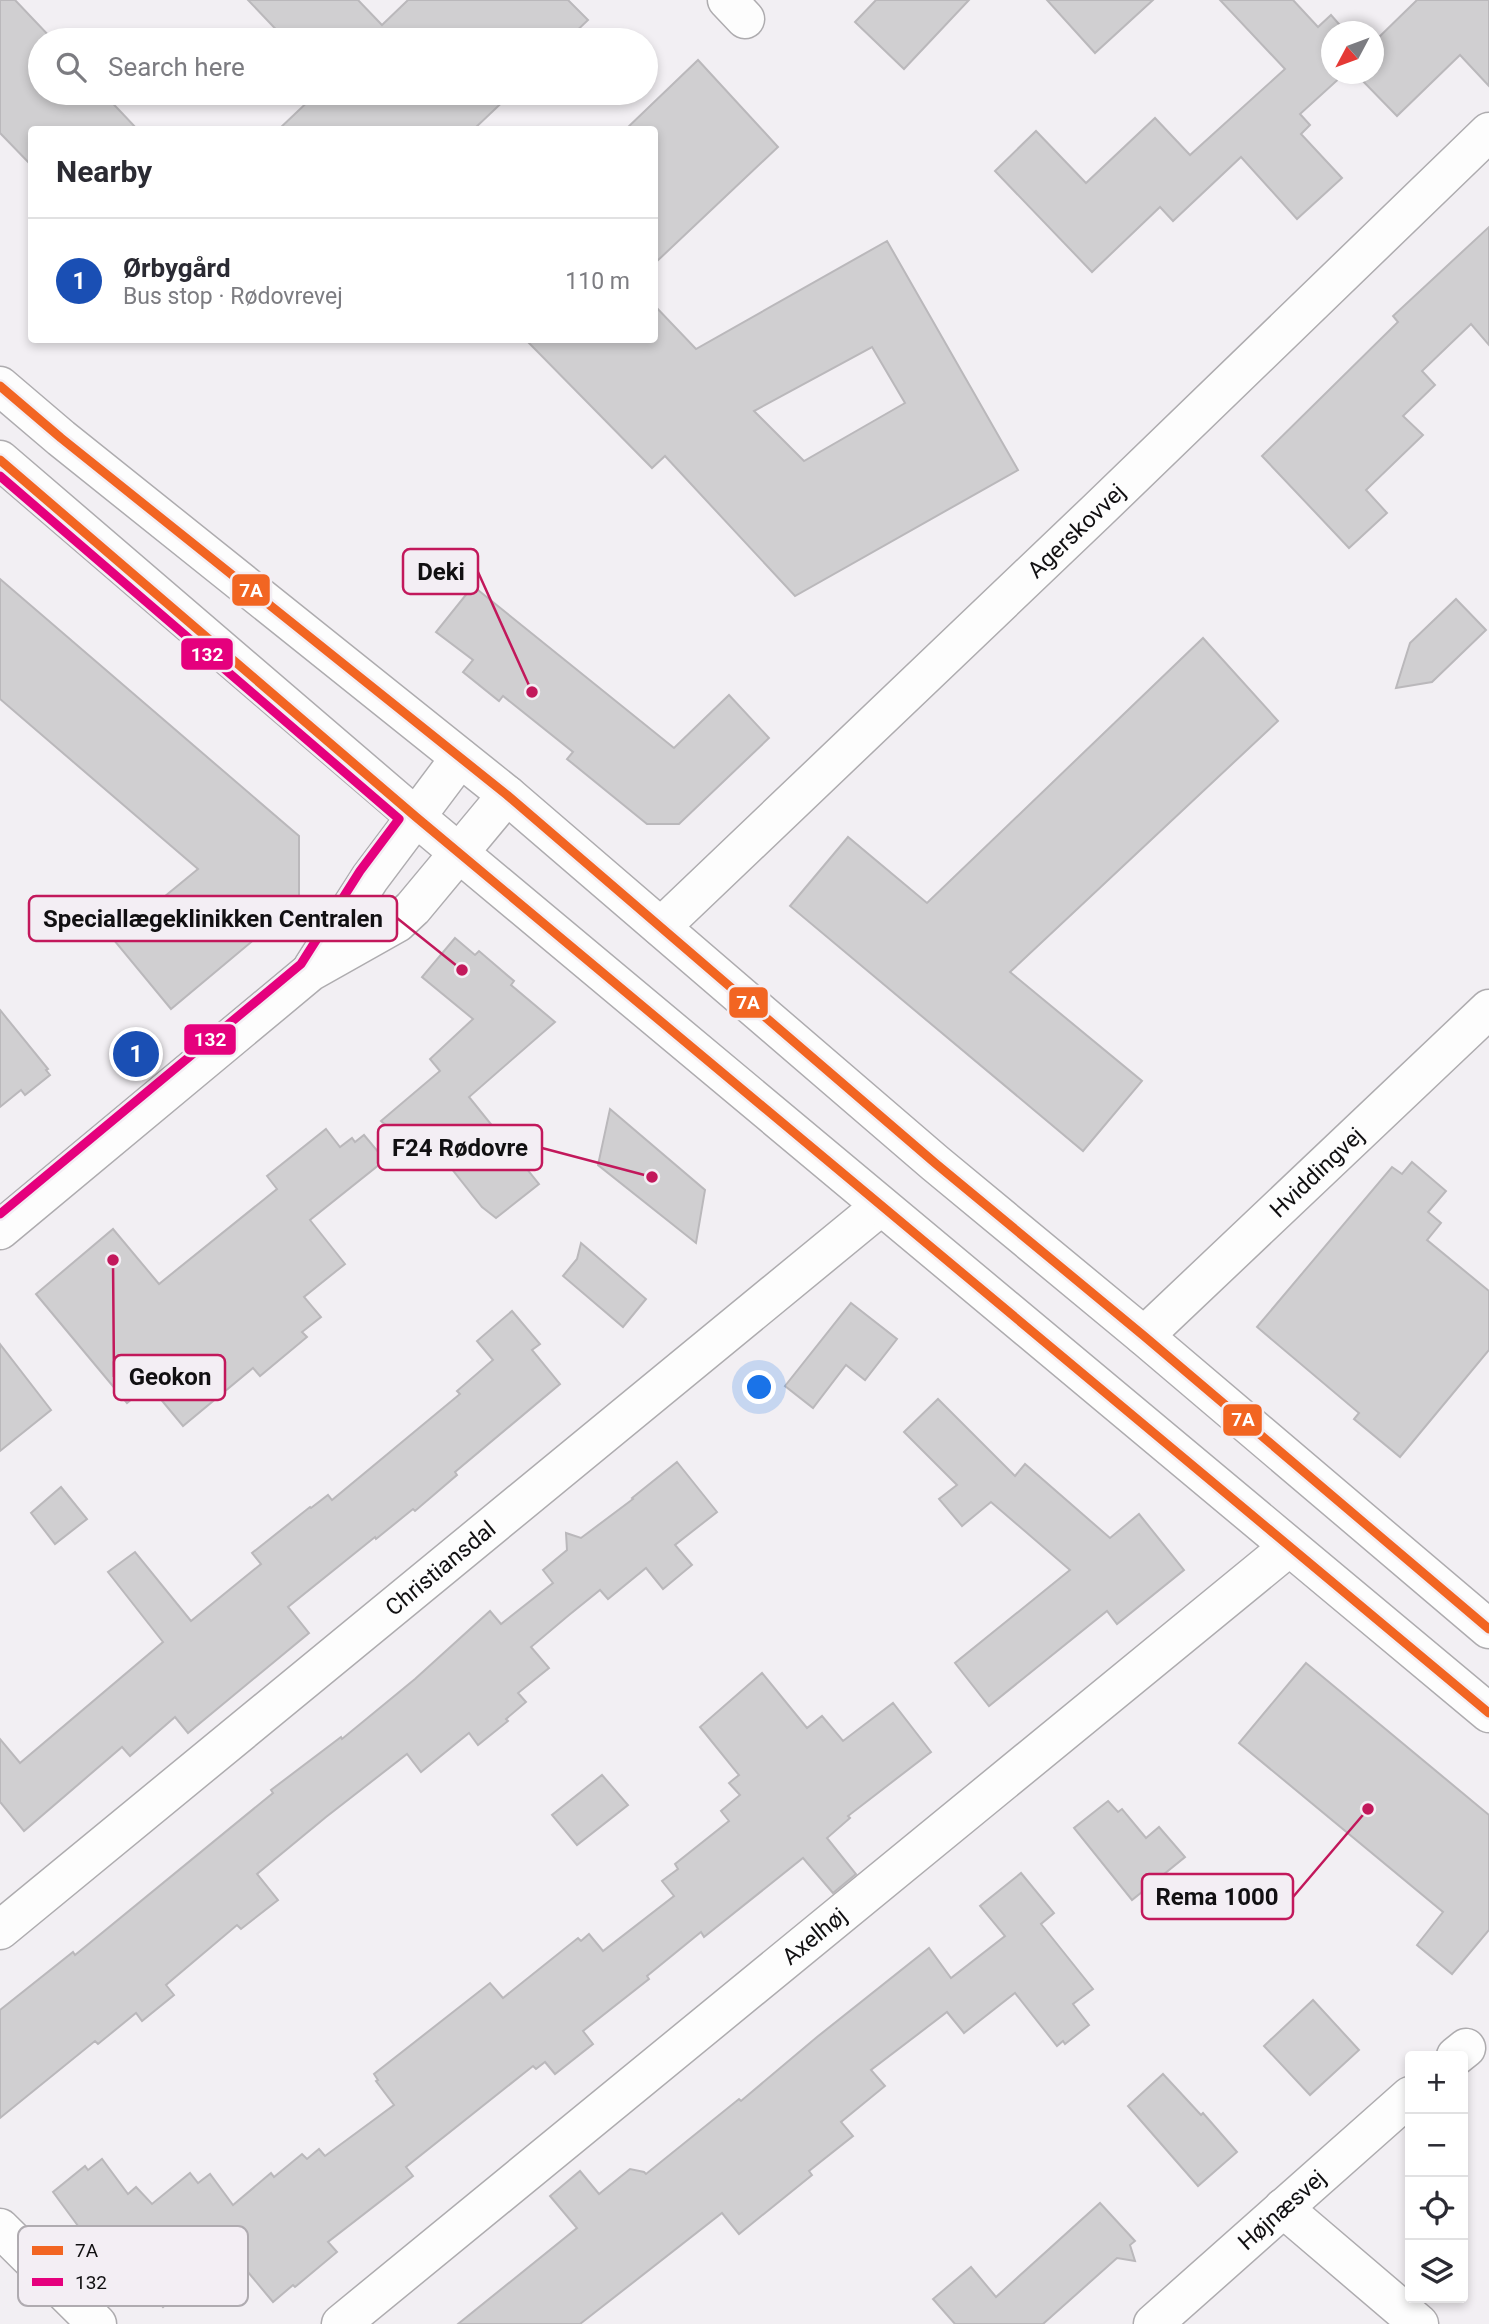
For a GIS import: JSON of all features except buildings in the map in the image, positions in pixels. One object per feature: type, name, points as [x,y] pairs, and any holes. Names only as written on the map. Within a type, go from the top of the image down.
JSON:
[{"type":"street","name":"Agerskovvej","points":[[661,927],[1087,521],[1489,132]]},
{"type":"street","points":[[0,386],[507,794],[935,1163],[1144,1336],[1489,1629]]},
{"type":"street","points":[[6,475],[131,575],[416,817],[1489,1713]]},
{"type":"street","points":[[310,972],[370,878],[460,758]]},
{"type":"street","points":[[0,1230],[310,972],[397,923],[460,853],[507,794]]},
{"type":"street","name":"Hviddingvej","points":[[1144,1336],[1489,1009]]},
{"type":"street","name":"Christiansdal","points":[[0,1930],[881,1206]]},
{"type":"street","name":"Axelhøj","points":[[341,2324],[1289,1547]]},
{"type":"street","name":"Højnæsvej","points":[[1153,2324],[1405,2100]]},
{"type":"street","points":[[1283,2208],[1419,2324]]},
{"type":"street","points":[[0,2228],[18,2246]]},
{"type":"street","points":[[79,2306],[97,2324]]},
{"type":"transit line","name":"7A","points":[[0,386],[61,438],[507,795],[935,1163],[1144,1336],[1489,1629]]},
{"type":"transit line","name":"7A","points":[[0,460],[416,817],[1489,1713]]},
{"type":"transit line","name":"132","points":[[0,476],[399,819],[360,871],[301,964],[0,1214]]},
{"type":"place","name":"Deki","points":[[532,692]]},
{"type":"place","name":"Speciallægeklinikken Centralen","points":[[462,970]]},
{"type":"place","name":"Ørbygård","points":[[136,1054]]},
{"type":"place","name":"F24 Rødovre","points":[[652,1177]]},
{"type":"place","name":"Geokon","points":[[113,1260]]},
{"type":"place","name":"Rema 1000","points":[[1368,1809]]}]
